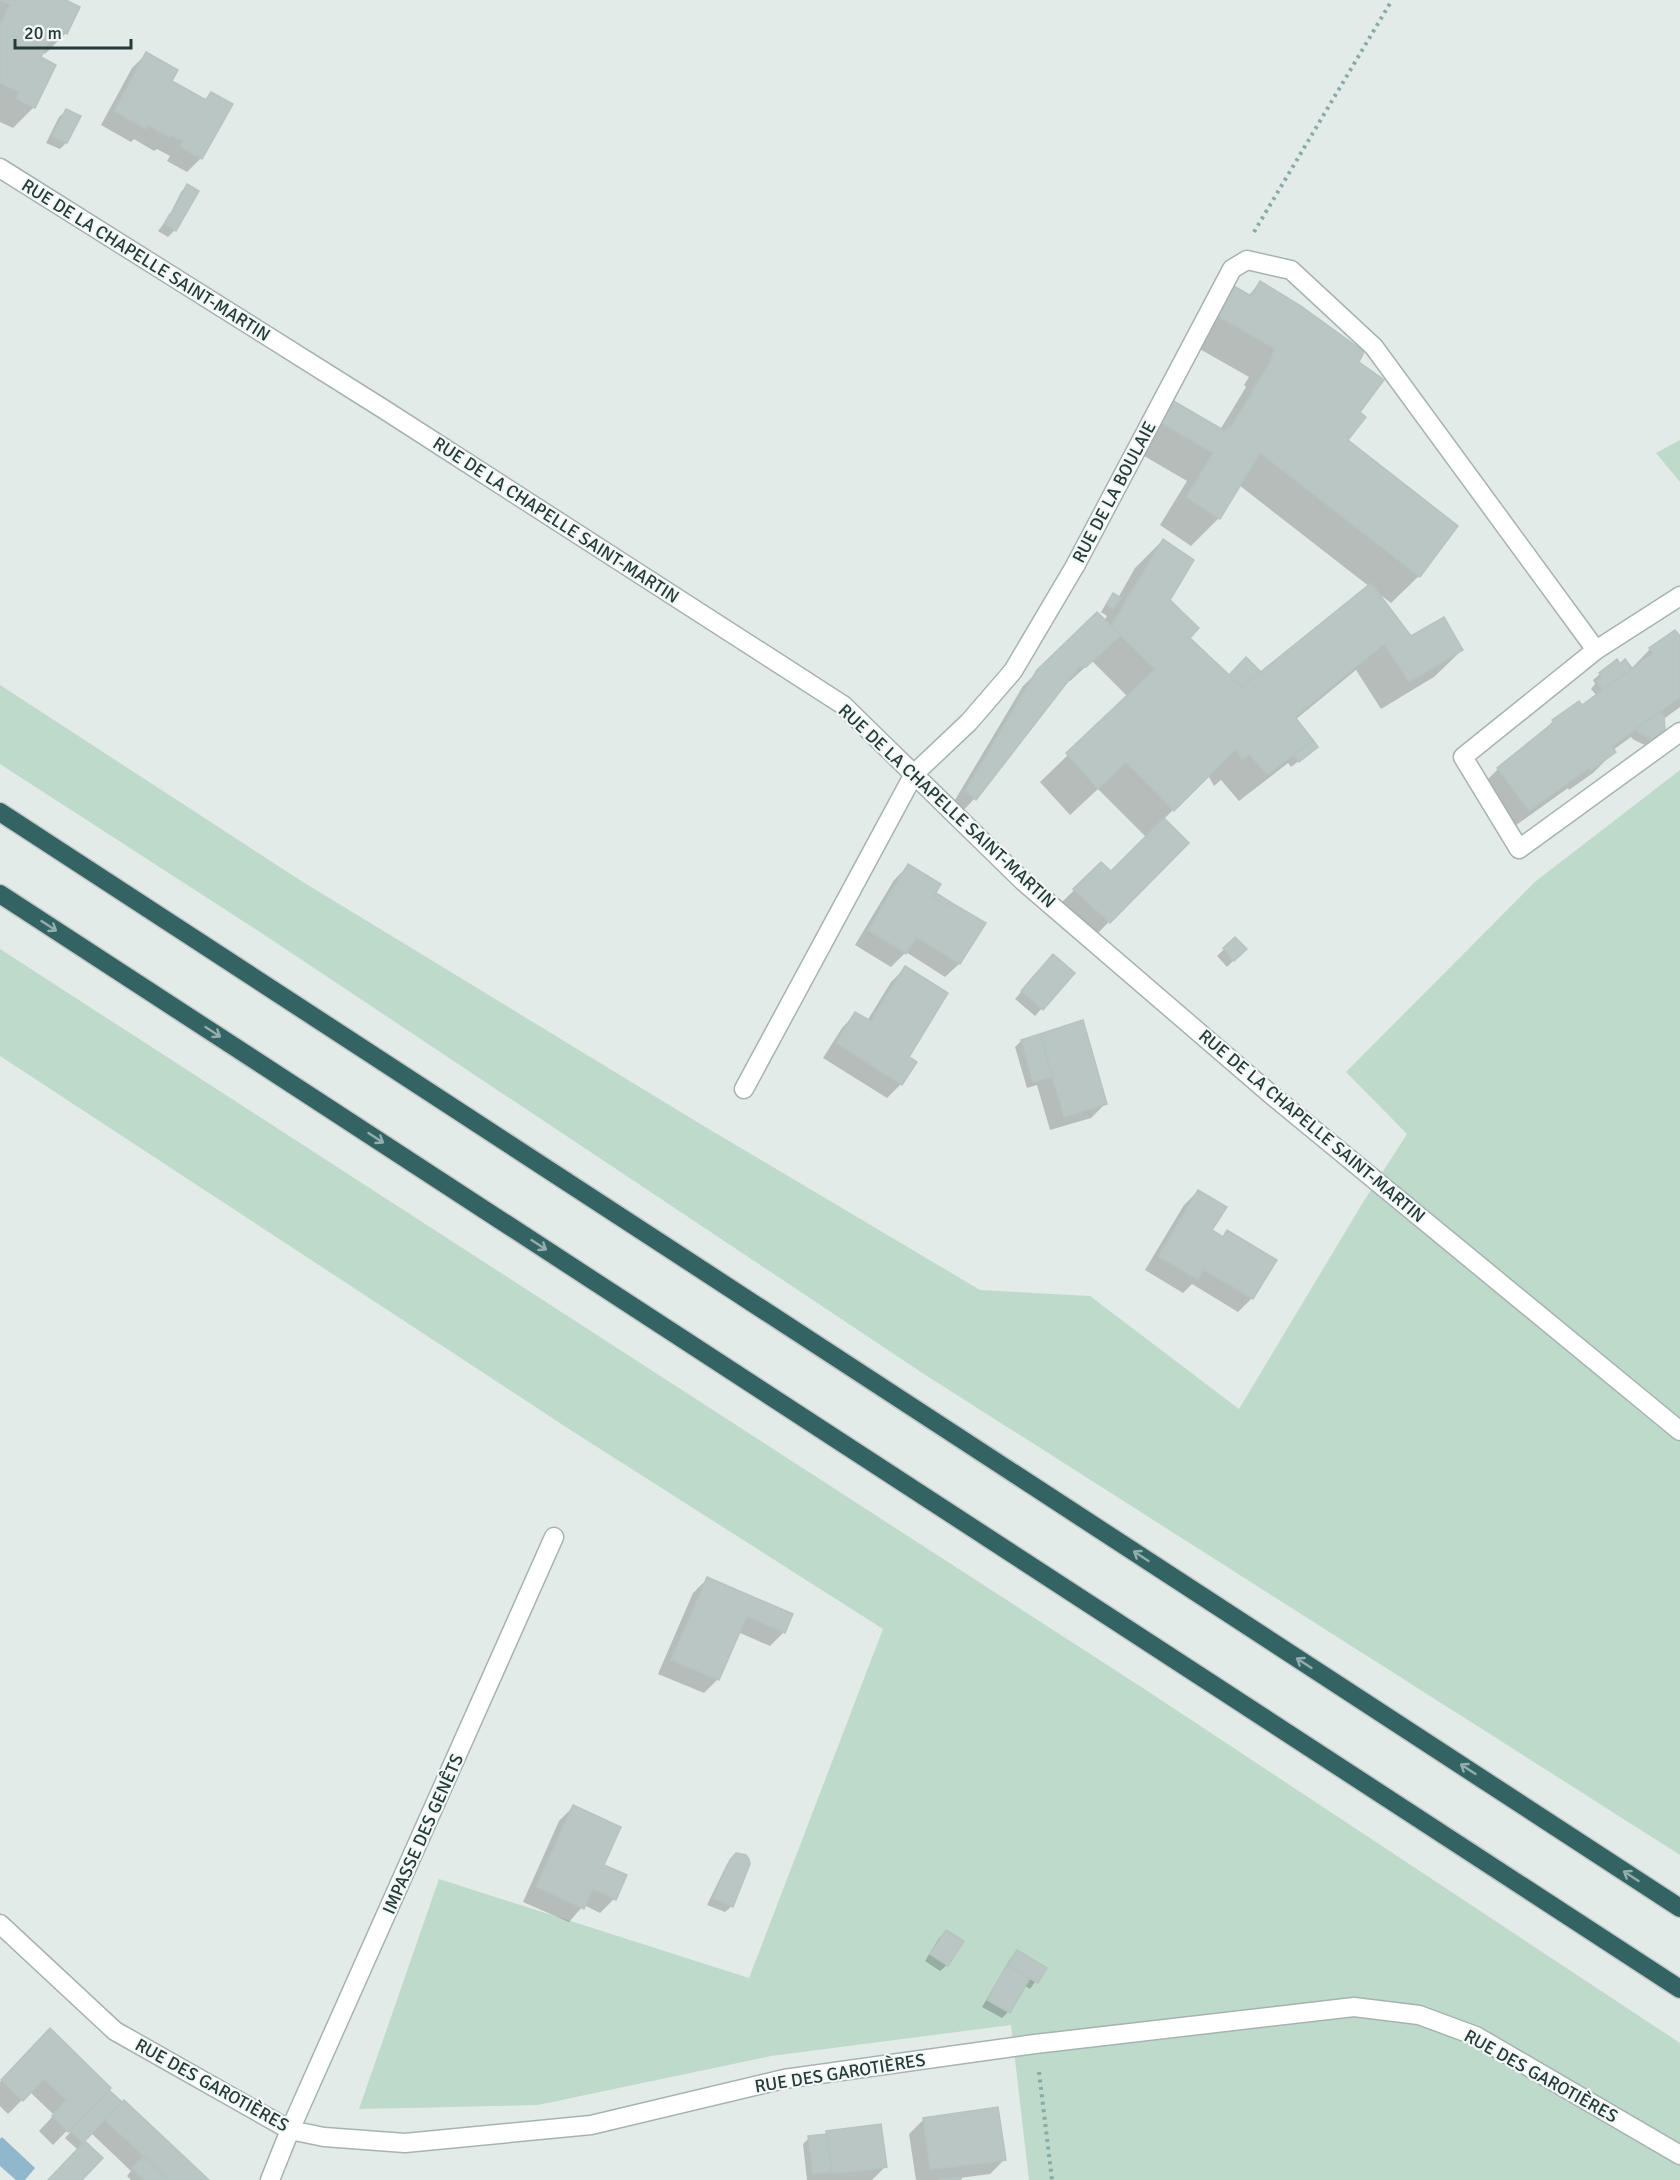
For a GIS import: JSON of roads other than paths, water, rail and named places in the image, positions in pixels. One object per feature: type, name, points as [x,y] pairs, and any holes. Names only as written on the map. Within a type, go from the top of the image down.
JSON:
[{"type":"highway","points":[[0,812],[1680,1908]]},
{"type":"highway","points":[[0,894],[1680,1989]]},
{"type":"street","name":"RUE DE LA CHAPELLE SAINT-MARTIN","points":[[0,168],[385,410],[843,705],[1024,882],[1274,1097],[1680,1431]]},
{"type":"street","name":"RUE DE LA BOULAIE","points":[[744,1089],[914,774],[969,722],[1013,671],[1075,566],[1232,269],[1247,260],[1291,270],[1374,347],[1596,650]]},
{"type":"street","points":[[1680,597],[1596,650],[1463,757],[1519,849],[1680,732]]},
{"type":"street","name":"IMPASSE DES GENÊTS","points":[[270,2180],[290,2130],[554,1537]]},
{"type":"street","name":"RUE DES GAROTIÈRES","points":[[0,1924],[115,2031],[290,2130],[324,2137],[405,2143],[591,2126],[784,2079],[1035,2044],[1354,2007],[1419,2015],[1476,2036],[1680,2155]]},
{"type":"water","points":[[2,2137],[35,2168],[25,2180],[16,2180],[0,2166],[0,2139]]}]
